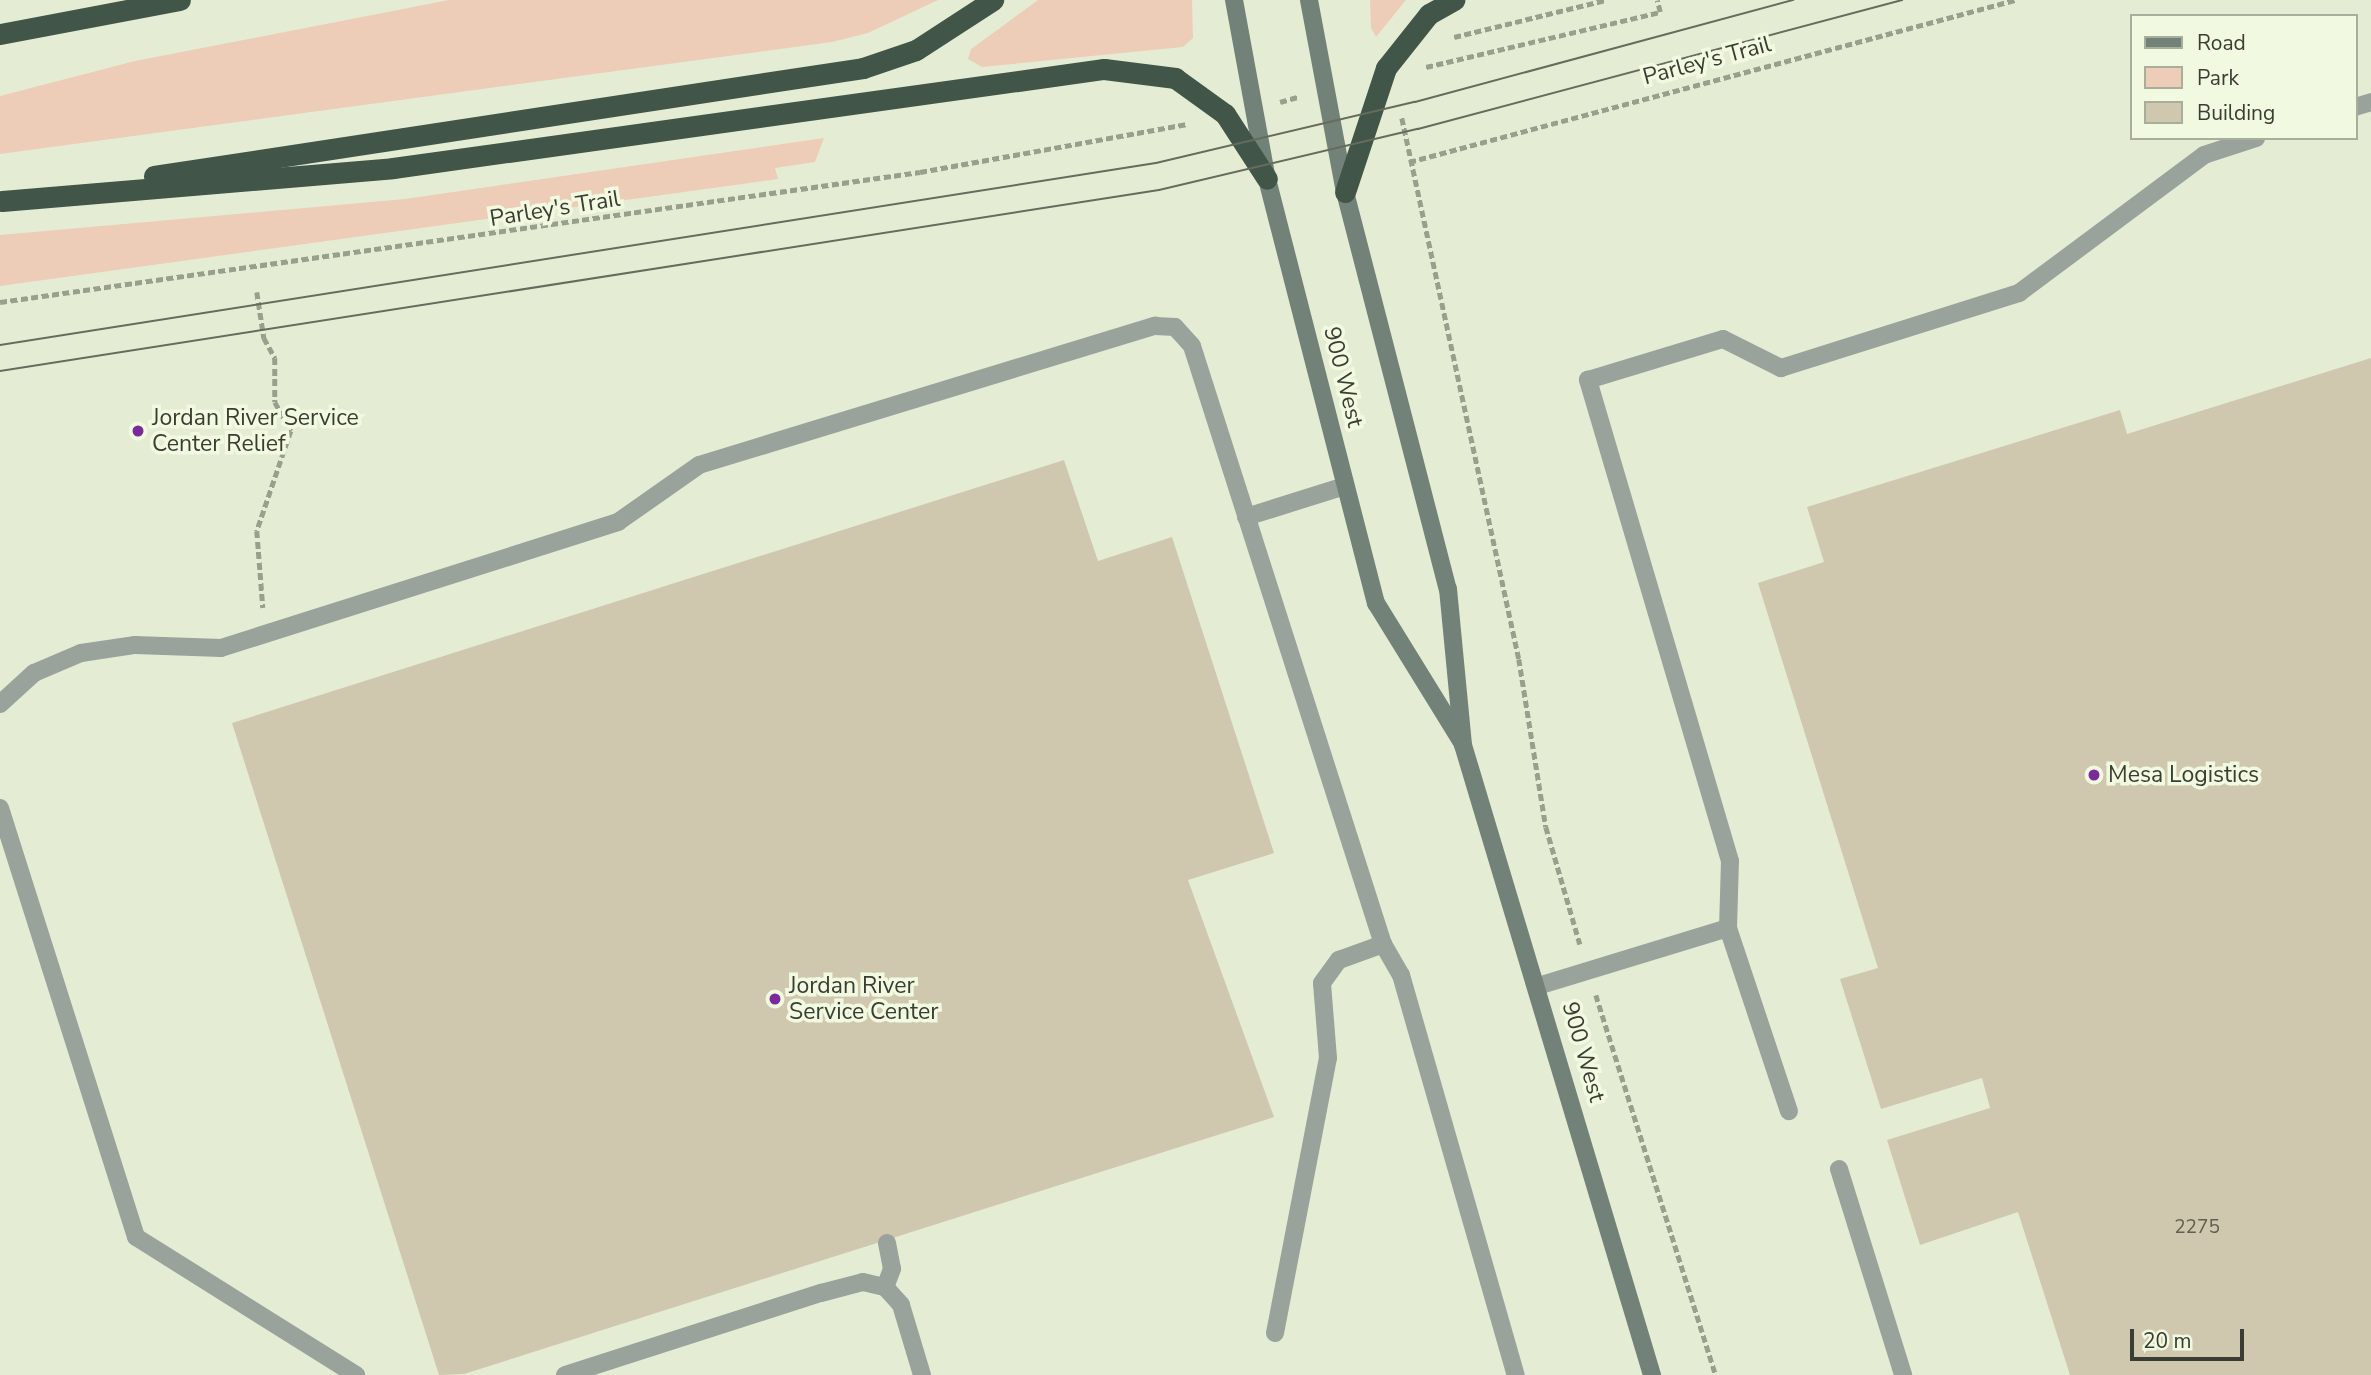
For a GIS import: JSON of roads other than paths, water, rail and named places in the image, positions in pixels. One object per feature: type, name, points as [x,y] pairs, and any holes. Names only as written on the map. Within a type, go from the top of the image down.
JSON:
[{"type":"highway","points":[[0,34],[136,0]]},
{"type":"highway","points":[[0,34],[180,0]]},
{"type":"highway","points":[[1,201],[863,68],[916,50],[993,0]]},
{"type":"highway","points":[[1345,192],[1386,68],[1429,14],[1454,0]]},
{"type":"highway","points":[[1,201],[393,168],[1104,69],[1175,78],[1224,114],[1267,179]]},
{"type":"main road","name":"900 West","points":[[1234,0],[1267,179],[1376,603],[1464,745]]},
{"type":"main road","name":"900 West","points":[[1309,0],[1345,192],[1448,589],[1464,745],[1652,1375]]},
{"type":"lane","points":[[1789,1111],[1728,928],[1730,861],[1588,380],[1723,339],[1781,368],[2019,293],[2204,155],[2250,140]]},
{"type":"lane","points":[[0,704],[20,682],[107,647],[211,650],[269,633],[618,522],[699,465],[1155,326],[1175,327],[1192,346],[1383,944],[1401,975],[1516,1375]]},
{"type":"lane","points":[[1246,517],[1345,486]]},
{"type":"lane","points":[[0,678],[20,682]]},
{"type":"lane","points":[[0,808],[136,1237],[356,1375]]},
{"type":"lane","points":[[1538,986],[1728,928]]},
{"type":"lane","points":[[1275,1333],[1328,1058],[1322,983],[1339,960],[1383,944]]},
{"type":"lane","points":[[1839,1169],[1903,1375]]},
{"type":"lane","points":[[885,1287],[891,1269],[887,1243]]},
{"type":"lane","points":[[565,1375],[863,1282],[885,1287],[901,1305],[922,1375]]},
{"type":"tram line","points":[[0,345],[1156,163],[1415,102],[1794,0]]},
{"type":"tram line","points":[[0,371],[1159,190],[1418,129],[1902,0]]},
{"type":"place","name":"Jordan River Service Center Relief","points":[[138,431]]},
{"type":"place","name":"Mesa Logistics","points":[[2094,775]]},
{"type":"place","name":"Jordan River Service Center","points":[[775,999]]}]
